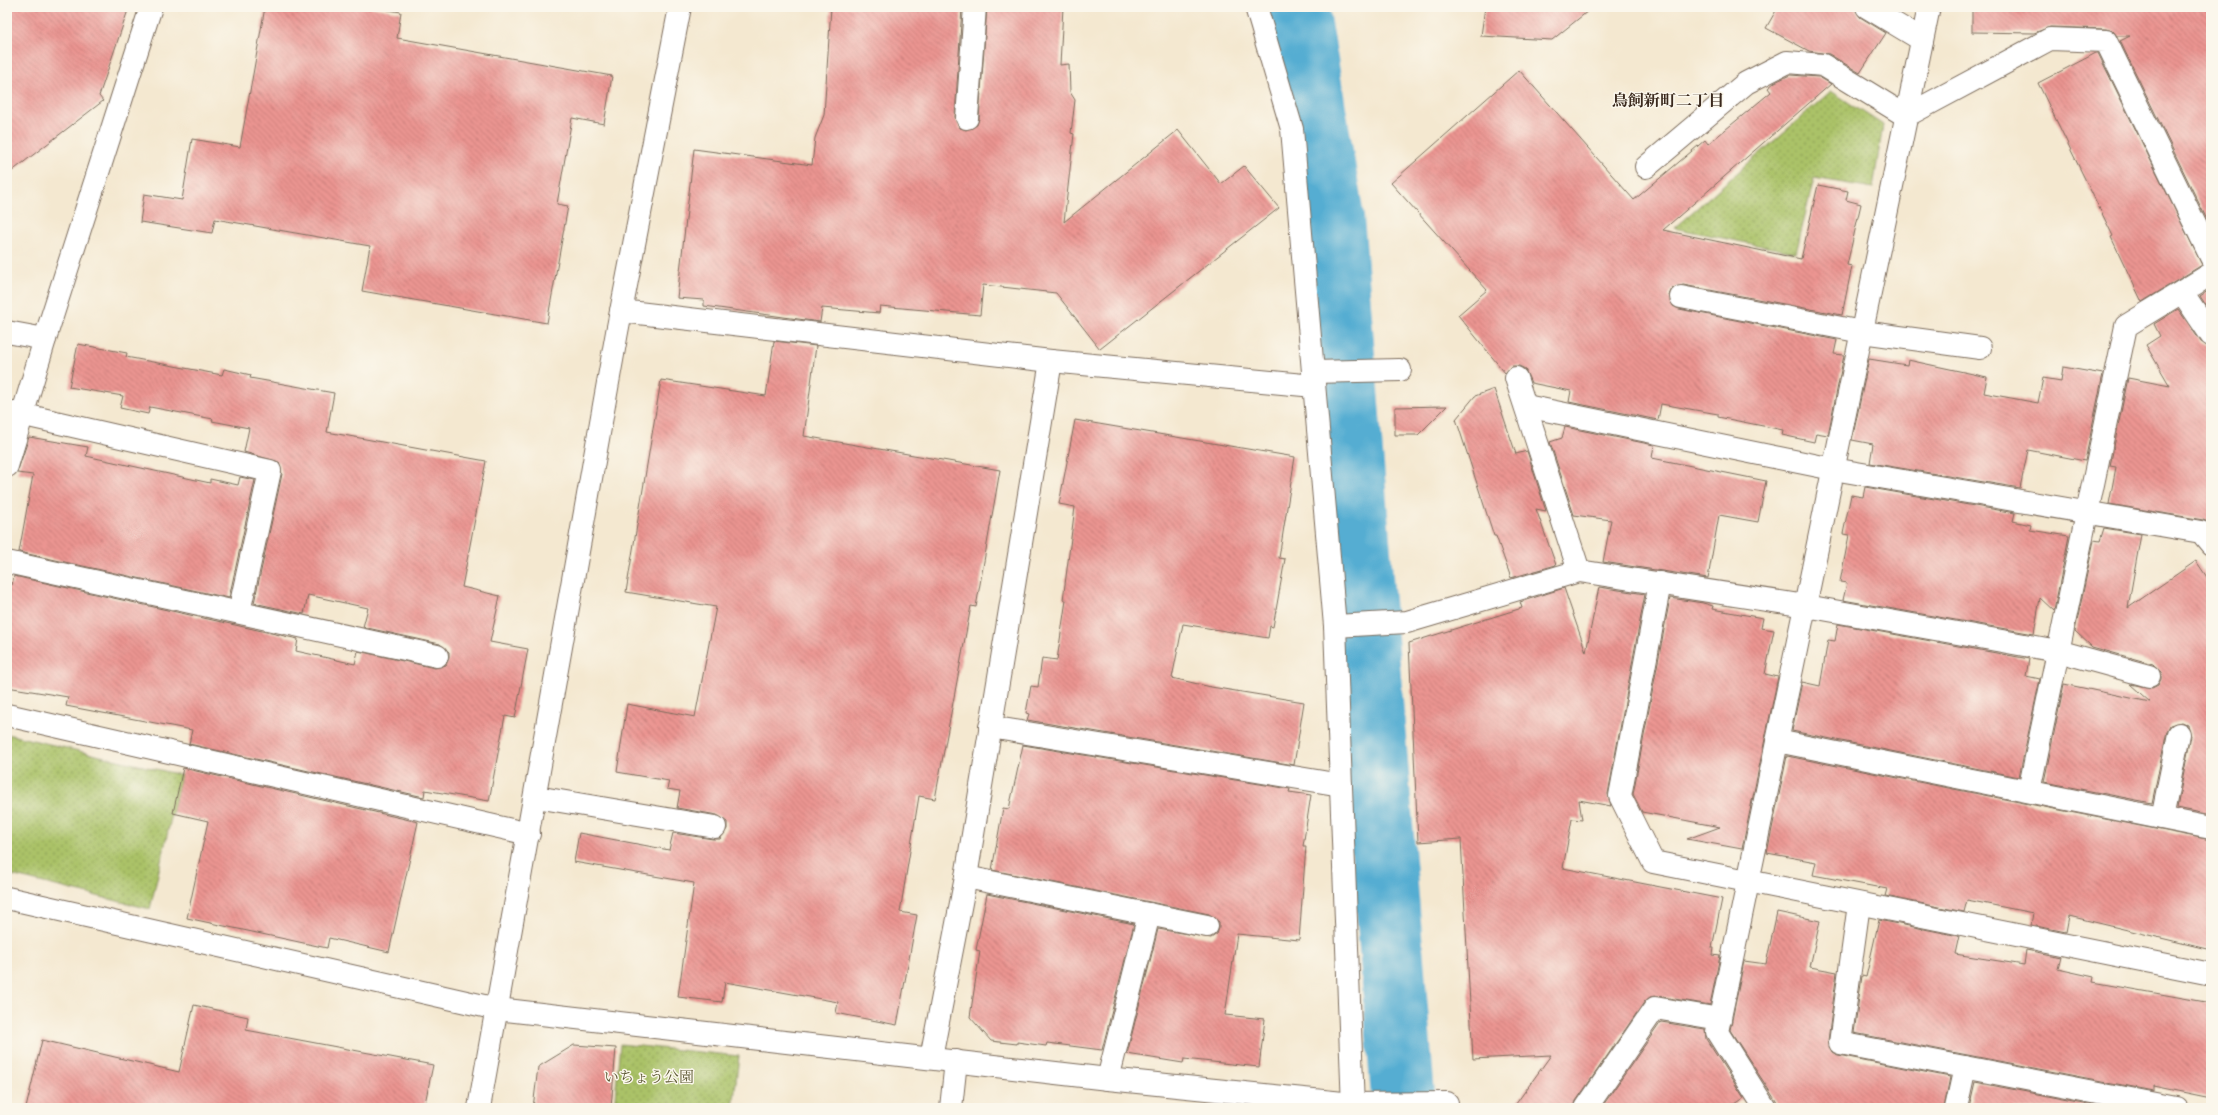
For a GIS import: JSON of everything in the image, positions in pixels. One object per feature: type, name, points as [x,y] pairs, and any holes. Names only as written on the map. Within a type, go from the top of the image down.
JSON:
[{"type":"street","points":[[7,466],[15,413],[45,339],[151,7]]},
{"type":"street","points":[[479,1108],[536,797],[621,311],[680,7]]},
{"type":"street","points":[[967,118],[975,7]]},
{"type":"street","points":[[1256,7],[1292,129],[1320,377],[1335,626],[1353,1106]]},
{"type":"street","points":[[1867,7],[1922,40]]},
{"type":"street","points":[[1765,1108],[1718,1032],[1929,7]]},
{"type":"street","points":[[1906,116],[2050,39],[2106,41],[2211,257]]},
{"type":"street","points":[[1646,167],[1746,83],[1787,62],[1823,65],[1906,116]]},
{"type":"street","points":[[2029,791],[2126,326],[2211,274]]},
{"type":"street","points":[[2182,292],[2211,335]]},
{"type":"street","points":[[1681,297],[1862,332],[1980,348]]},
{"type":"street","points":[[621,311],[1051,361],[1320,377],[1375,370],[1400,370]]},
{"type":"street","points":[[7,332],[45,339]]},
{"type":"street","points":[[931,1058],[966,877],[1051,361]]},
{"type":"street","points":[[1516,378],[1579,571]]},
{"type":"street","points":[[1526,406],[1833,469],[2201,532],[2211,544]]},
{"type":"street","points":[[15,413],[270,471],[239,612]]},
{"type":"street","points":[[7,562],[437,656]]},
{"type":"street","points":[[1335,626],[1407,622],[1579,571],[1806,606],[2058,651],[2149,676]]},
{"type":"street","points":[[1660,583],[1620,796],[1653,862],[2211,974]]},
{"type":"street","points":[[7,715],[529,834]]},
{"type":"street","points":[[990,727],[1341,786]]},
{"type":"street","points":[[2162,818],[2179,734]]},
{"type":"street","points":[[1778,741],[2211,828]]},
{"type":"street","points":[[536,797],[715,827]]},
{"type":"street","points":[[966,877],[1207,926]]},
{"type":"street","points":[[7,898],[497,1009],[1353,1106],[1447,1103]]},
{"type":"street","points":[[1859,904],[1840,1043],[2176,1108]]},
{"type":"street","points":[[1108,1079],[1149,914]]},
{"type":"street","points":[[1586,1108],[1655,1008],[1720,1019]]},
{"type":"street","points":[[951,1108],[956,1061]]},
{"type":"street","points":[[1956,1108],[1965,1067]]},
{"type":"green space","points":[[1831,91],[1883,125],[1873,188],[1814,178],[1796,253],[1674,228]]},
{"type":"green space","points":[[7,734],[181,775],[150,909],[7,874]]},
{"type":"green space","name":"いちょう公園","points":[[620,1044],[739,1056],[733,1108],[614,1108]]},
{"type":"building","points":[[7,7],[129,7],[99,96],[103,101],[7,175]]},
{"type":"building","points":[[265,7],[370,7],[401,12],[397,38],[612,76],[604,124],[572,118],[557,204],[568,206],[547,323],[362,291],[370,246],[215,219],[212,233],[140,222],[144,194],[182,200],[192,139],[240,147]]},
{"type":"building","points":[[831,7],[962,7],[955,117],[960,128],[966,130],[977,125],[979,119],[987,7],[1063,7],[1060,65],[1069,64],[1070,92],[1075,100],[1071,133],[1074,134],[1064,222],[1178,130],[1221,184],[1244,166],[1279,208],[1100,349],[1056,293],[983,285],[980,315],[880,306],[879,313],[822,308],[820,322],[704,306],[704,300],[677,298],[694,149],[812,165],[815,138],[824,115]]},
{"type":"building","points":[[1485,7],[1593,7],[1552,40],[1481,36]]},
{"type":"building","points":[[1778,7],[1855,7],[1860,17],[1886,33],[1860,73],[1829,54],[1809,51],[1766,28]]},
{"type":"building","points":[[1972,7],[2211,7],[2211,228],[2120,41],[2130,36],[2117,36],[2113,31],[2106,29],[2050,27],[2034,33],[1972,32]]},
{"type":"building","points":[[2098,53],[2202,265],[2142,302],[2111,237],[2113,236],[2038,83]]},
{"type":"building","points":[[1519,70],[1634,200],[1705,140],[1708,144],[1771,92],[1768,88],[1775,82],[1790,75],[1819,77],[1831,84],[1663,230],[1801,259],[1818,185],[1848,191],[1846,200],[1861,204],[1847,265],[1852,266],[1842,315],[1683,285],[1672,289],[1669,295],[1673,306],[1679,309],[1837,340],[1834,354],[1844,355],[1828,435],[1816,433],[1814,442],[1782,435],[1783,430],[1718,417],[1718,414],[1661,404],[1658,420],[1569,402],[1571,391],[1531,383],[1525,369],[1519,366],[1512,366],[1505,373],[1458,315],[1487,290],[1391,183]]},
{"type":"building","points":[[2211,289],[2211,313],[2200,296]]},
{"type":"building","points":[[2178,309],[2201,342],[2211,347],[2211,523],[2203,520],[2109,504],[2116,467],[2110,466],[2128,378],[2170,386],[2146,345],[2160,336],[2154,324]]},
{"type":"building","points":[[774,341],[816,346],[804,436],[1000,470],[976,607],[971,606],[935,799],[919,796],[900,912],[917,915],[897,1025],[836,1013],[838,1002],[725,982],[722,1002],[678,997],[694,883],[574,862],[579,833],[669,850],[673,833],[720,839],[727,829],[727,822],[717,815],[677,808],[680,791],[667,789],[669,781],[617,772],[627,704],[695,717],[716,607],[626,592],[661,380],[766,396]]},
{"type":"building","points":[[78,344],[127,353],[126,357],[222,375],[224,369],[251,375],[250,378],[334,393],[327,432],[486,461],[462,587],[500,596],[490,642],[528,649],[515,718],[505,716],[489,801],[425,790],[424,797],[189,744],[192,730],[66,706],[68,697],[7,687],[7,583],[12,585],[14,576],[298,639],[296,651],[355,664],[358,651],[435,668],[446,665],[449,658],[449,652],[440,644],[363,627],[368,608],[308,595],[304,614],[254,603],[282,474],[279,462],[244,452],[249,428],[212,421],[213,419],[150,407],[148,414],[120,408],[123,396],[69,387]]},
{"type":"building","points":[[1869,359],[1907,365],[1908,360],[1987,377],[1984,393],[2038,403],[2043,378],[2061,381],[2063,367],[2103,374],[2085,461],[2028,450],[2020,488],[1870,463],[1873,444],[1852,440]]},
{"type":"building","points":[[1494,389],[1516,454],[1527,451],[1546,511],[1536,509],[1556,565],[1511,578],[1496,536],[1494,536],[1456,419],[1475,396]]},
{"type":"building","points":[[1447,406],[1418,435],[1395,435],[1395,407]]},
{"type":"building","points":[[1075,420],[1295,457],[1279,558],[1285,559],[1273,627],[1270,626],[1268,638],[1183,624],[1172,678],[1211,687],[1304,702],[1294,765],[1027,720],[1029,714],[1026,713],[1031,686],[1038,687],[1042,658],[1057,660],[1066,600],[1063,600],[1075,507],[1059,504]]},
{"type":"building","points":[[1565,427],[1654,445],[1652,458],[1766,481],[1758,522],[1719,515],[1708,578],[1603,562],[1611,520],[1574,515],[1550,442],[1562,438]]},
{"type":"building","points":[[29,437],[88,447],[86,456],[210,483],[210,479],[238,485],[240,477],[255,480],[229,598],[19,552],[33,475],[17,473]]},
{"type":"building","points":[[1865,487],[2015,513],[2013,521],[2031,525],[2030,530],[2069,536],[2054,611],[2040,598],[2034,634],[1843,600],[1847,583],[1840,582],[1849,535],[1843,534],[1851,495],[1863,497]]},
{"type":"building","points":[[2104,528],[2141,534],[2128,608],[2196,561],[2211,583],[2211,815],[2177,808],[2191,736],[2188,725],[2181,722],[2170,725],[2167,731],[2152,803],[2044,782],[2064,684],[2150,702],[2130,684],[2152,688],[2158,685],[2161,679],[2161,672],[2153,664],[2092,647],[2075,631],[2094,540],[2100,541]]},
{"type":"building","points":[[1599,587],[1645,594],[1608,794],[1611,806],[1579,800],[1582,820],[1572,819],[1563,868],[1722,899],[1712,948],[1714,948],[1713,955],[1720,956],[1710,1005],[1657,996],[1650,997],[1645,1001],[1576,1101],[1574,1108],[1513,1108],[1551,1055],[1473,1059],[1461,839],[1418,842],[1409,643],[1522,608],[1520,602],[1564,588],[1586,652]]},
{"type":"building","points":[[1670,598],[1703,603],[1713,606],[1712,609],[1763,618],[1761,628],[1774,630],[1765,674],[1778,677],[1742,849],[1687,839],[1720,827],[1642,812],[1633,794]]},
{"type":"building","points":[[1838,624],[2029,659],[2026,676],[2040,679],[2019,777],[1792,731],[1802,682],[1820,686],[1828,640],[1835,641]]},
{"type":"building","points":[[1023,745],[1290,789],[1289,792],[1311,795],[1303,846],[1306,846],[1299,940],[1237,934],[1225,1015],[1265,1019],[1259,1067],[1184,1059],[1183,1063],[1127,1054],[1158,929],[1211,938],[1217,934],[1219,922],[1209,914],[992,870],[1003,808],[1009,809]]},
{"type":"building","points":[[1787,756],[2211,840],[2211,950],[2069,916],[2066,932],[2031,925],[2033,913],[1967,900],[1964,912],[1885,896],[1887,889],[1813,875],[1816,862],[1767,853]]},
{"type":"building","points":[[183,768],[418,822],[389,952],[329,938],[327,948],[187,918],[208,821],[173,813]]},
{"type":"building","points":[[987,894],[1134,924],[1102,1050],[1047,1043],[1046,1046],[1017,1042],[1017,1044],[991,1041],[970,1017],[980,951],[976,950]]},
{"type":"building","points":[[1777,912],[1820,921],[1810,967],[1837,972],[1828,1041],[1832,1052],[1838,1055],[1950,1077],[1944,1108],[1778,1108],[1776,1101],[1730,1030],[1744,961],[1766,964]]},
{"type":"building","points":[[1879,920],[1959,936],[1955,954],[2024,965],[2026,950],[2061,957],[2058,969],[2094,977],[2093,982],[2211,1003],[2211,1098],[2153,1086],[2153,1091],[1854,1033],[1862,976],[1866,977]]},
{"type":"building","points":[[194,1005],[248,1017],[246,1030],[433,1065],[424,1108],[26,1108],[42,1040],[179,1072]]},
{"type":"building","points":[[1661,1022],[1705,1029],[1706,1039],[1744,1098],[1729,1108],[1601,1108]]},
{"type":"building","points":[[574,1045],[616,1048],[611,1108],[533,1108],[538,1067]]},
{"type":"building","points":[[1975,1082],[2110,1108],[1969,1108]]},
{"type":"waterway","points":[[1297,7],[1332,218],[1404,1108]]},
{"type":"district","name":"鳥飼新町二丁目","points":[[1668,100]]}]
